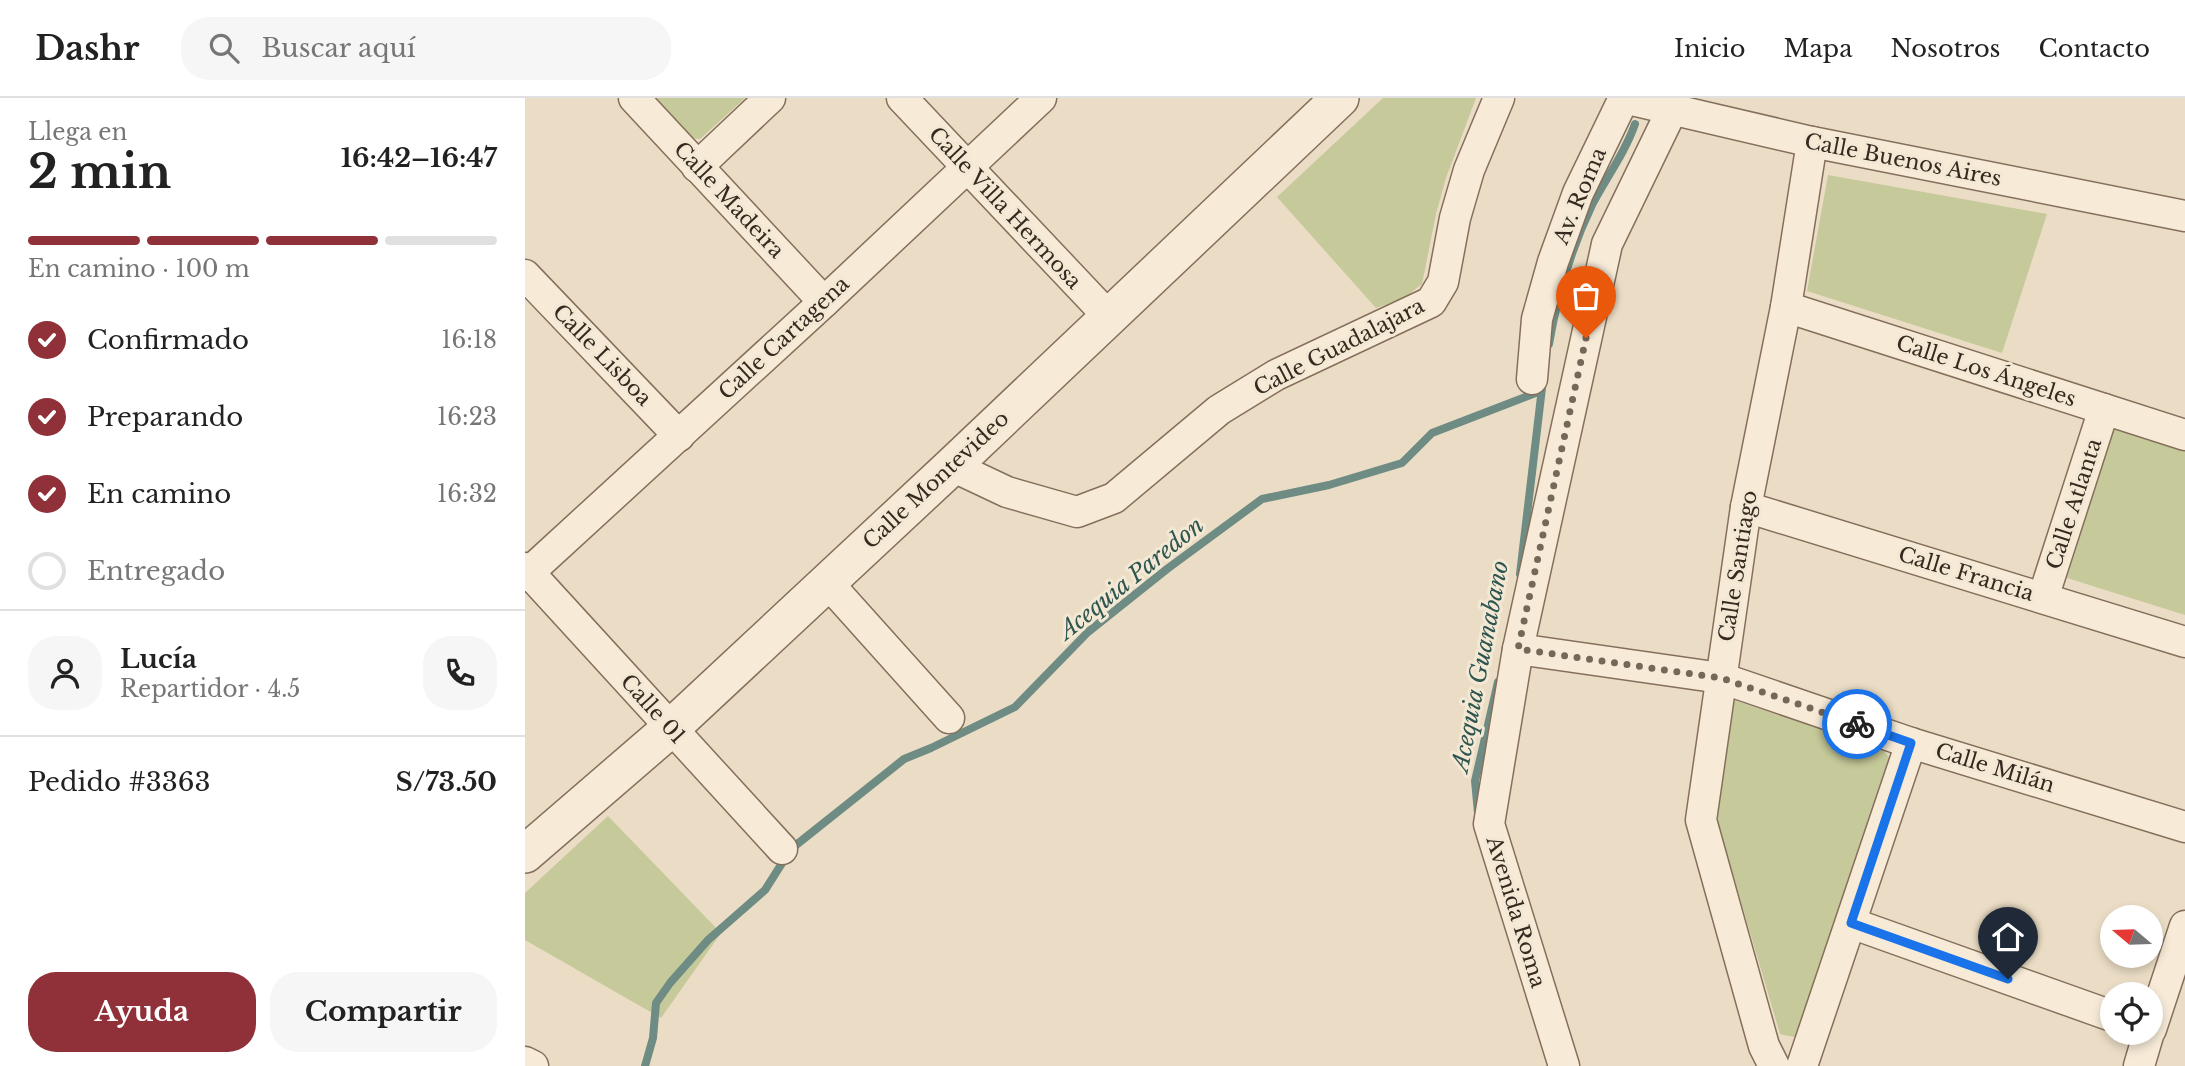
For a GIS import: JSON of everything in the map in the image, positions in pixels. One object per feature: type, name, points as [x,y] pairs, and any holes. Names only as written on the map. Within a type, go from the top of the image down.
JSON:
[{"type":"street","name":"Calle Madeira","points":[[634,98],[824,302]]},
{"type":"street","points":[[697,167],[770,98]]},
{"type":"street","name":"Calle Villa Hermosa","points":[[902,98],[1109,317]]},
{"type":"street","name":"Calle Cartagena","points":[[526,572],[679,436],[1041,98]]},
{"type":"street","name":"Calle Montevideo","points":[[525,854],[671,728],[1341,98]]},
{"type":"street","name":"Calle Guadalajara","points":[[952,466],[1007,492],[1077,512],[1114,498],[1219,410],[1276,375],[1431,302],[1443,282],[1455,218],[1469,170],[1499,98]]},
{"type":"street","name":"Calle Buenos Aires","points":[[1624,98],[1812,142],[2185,216]]},
{"type":"street","name":"Av. Roma","points":[[1532,379],[1537,319],[1553,262],[1578,193],[1624,98]]},
{"type":"street","name":"Avenida Roma","points":[[1564,1066],[1489,824],[1518,649],[1607,244],[1672,110]]},
{"type":"street","name":"Calle Santiago","points":[[1774,1066],[1764,1046],[1701,820],[1746,507],[1786,307],[1812,142]]},
{"type":"street","name":"Calle Lisboa","points":[[525,275],[679,436]]},
{"type":"street","name":"Calle Los Ángeles","points":[[1786,307],[2185,435]]},
{"type":"street","name":"Calle Atlanta","points":[[2043,598],[2104,409]]},
{"type":"street","name":"Calle Francia","points":[[1746,507],[2185,642]]},
{"type":"street","name":"Calle 01","points":[[526,572],[782,849]]},
{"type":"street","points":[[827,582],[949,718]]},
{"type":"street","name":"Calle Milán","points":[[1518,649],[1721,678],[1911,743],[2185,827]]},
{"type":"street","points":[[1802,1066],[1911,743]]},
{"type":"street","points":[[1851,923],[2100,1012]]},
{"type":"street","points":[[2163,992],[2185,926]]},
{"type":"street","points":[[2139,1066],[2146,1045]]},
{"type":"street","points":[[525,1062],[533,1066]]},
{"type":"green space","points":[[654,98],[745,98],[700,139],[687,138]]},
{"type":"green space","points":[[1383,98],[1476,98],[1446,178],[1422,284],[1404,298],[1376,308],[1277,197]]},
{"type":"green space","points":[[1828,175],[2047,214],[2002,353],[1807,291]]},
{"type":"green space","points":[[2114,426],[2185,450],[2185,615],[2067,578]]},
{"type":"green space","points":[[1733,700],[1883,749],[1890,759],[1807,1026],[1794,1037],[1780,1034],[1711,800]]},
{"type":"green space","points":[[608,816],[721,933],[661,1018],[525,940],[525,893]]},
{"type":"waterway","points":[[1549,344],[1571,256],[1592,205],[1621,155],[1635,124]]},
{"type":"waterway","name":"Acequia Guanabano","points":[[1520,574],[1542,388]]},
{"type":"waterway","name":"Acequia Paredon","points":[[645,1066],[653,1038],[656,1003],[670,983],[708,940],[765,890],[791,849],[904,759],[1015,707],[1088,632],[1262,499],[1329,485],[1402,463],[1432,433],[1541,391]]},
{"type":"waterway","name":"Acequia Guanabano","points":[[1478,813],[1475,781],[1498,682]]},
{"type":"way so far","points":[[1586,338],[1518,649],[1721,678],[1857,724]]},
{"type":"route","points":[[1857,724],[1911,743],[1851,923],[2008,979]]}]
